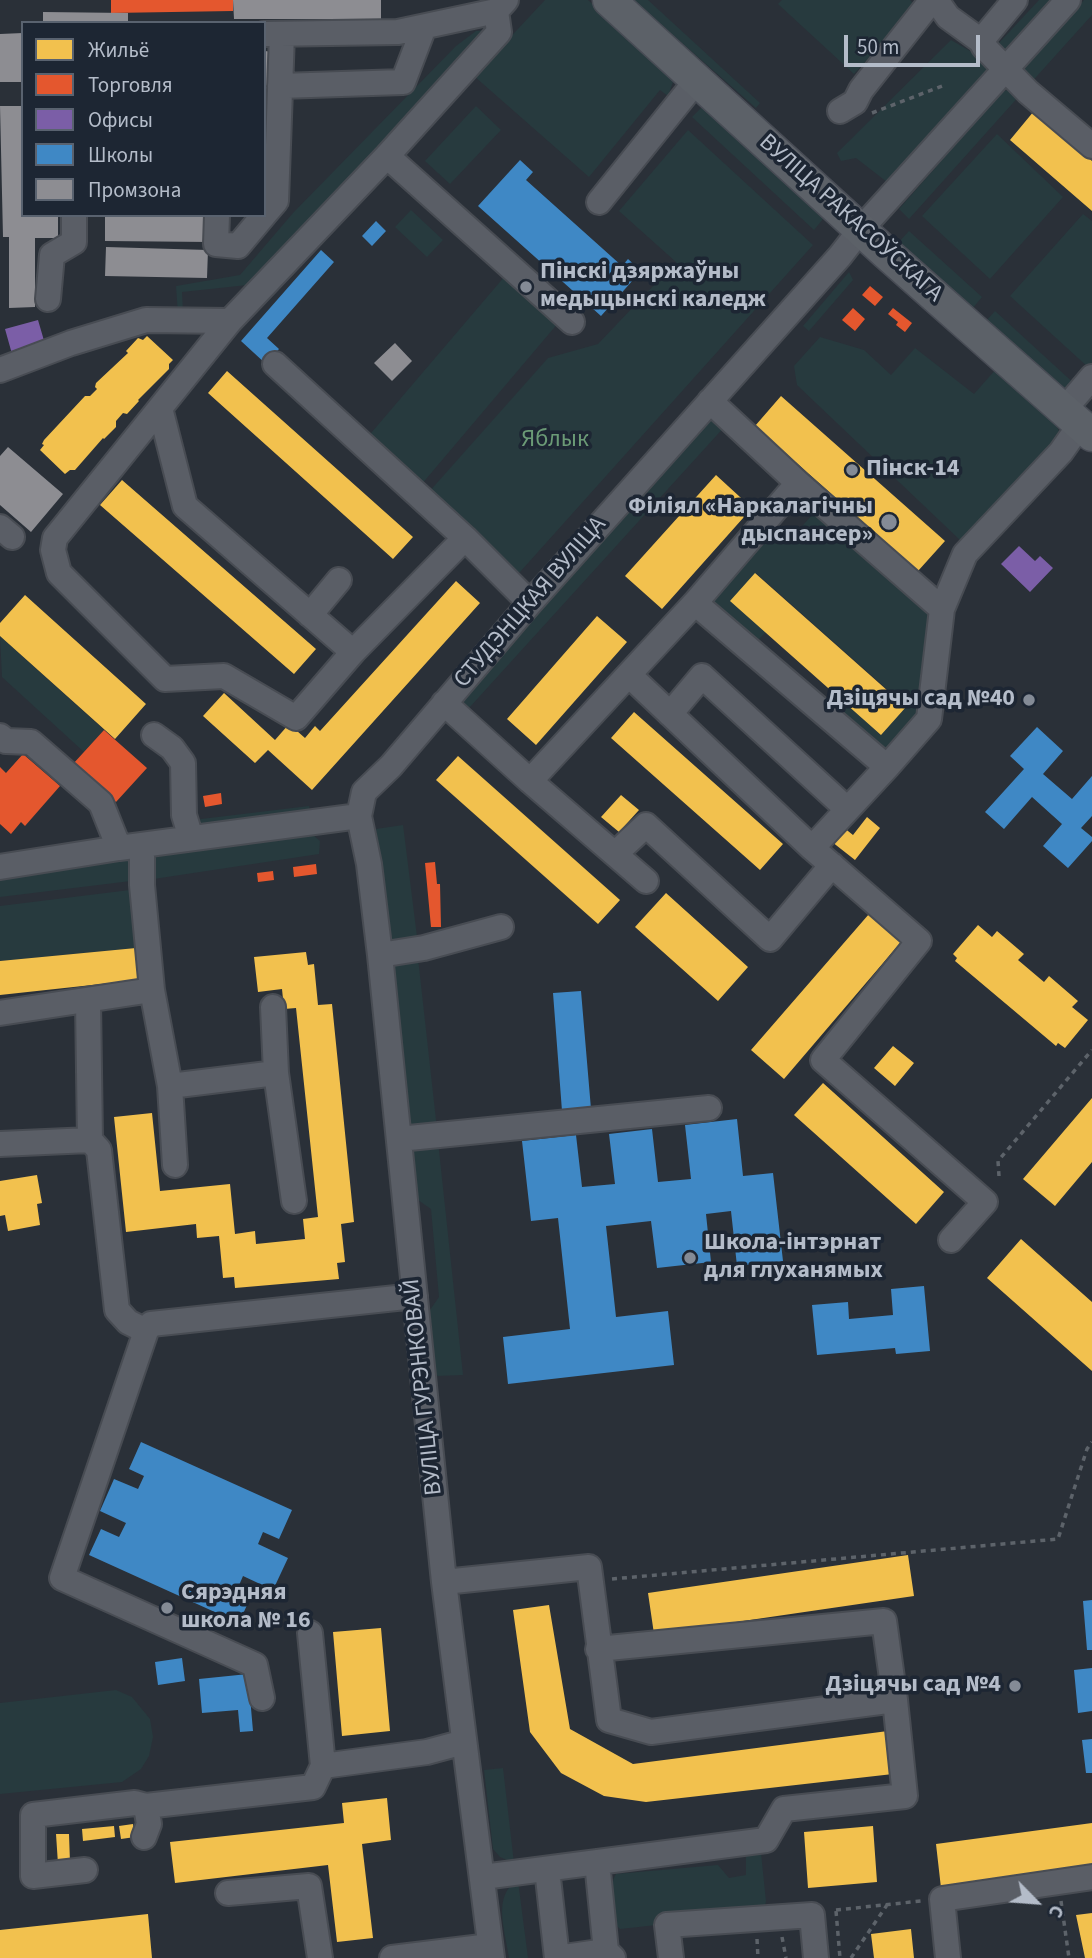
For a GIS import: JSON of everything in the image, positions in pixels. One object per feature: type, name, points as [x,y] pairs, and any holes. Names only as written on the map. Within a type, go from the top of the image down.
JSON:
[{"type":"main road","name":"ВУЛІЦА РАКАСОЎСКАГА","points":[[610,0],[1079,424]]},
{"type":"street","points":[[841,111],[855,102],[861,90],[934,0],[948,18],[981,41],[1028,92],[1092,146]]},
{"type":"street","points":[[981,41],[1015,0]]},
{"type":"street","name":"СТУДЭНЦКАЯ ВУЛІЦА","points":[[359,816],[364,792],[391,766],[530,603],[1068,0]]},
{"type":"street","points":[[266,213],[276,201],[280,86],[273,34],[398,32],[501,6],[499,32],[387,156],[230,321],[55,538],[53,550],[59,573],[165,679],[225,676],[296,718],[353,652],[465,538]]},
{"type":"street","points":[[280,86],[402,82],[424,27]]},
{"type":"street","points":[[598,202],[697,80]]},
{"type":"street","points":[[387,156],[572,322]]},
{"type":"street","points":[[48,299],[52,255],[74,242],[74,217]]},
{"type":"street","points":[[218,217],[216,244],[238,246],[262,217]]},
{"type":"street","points":[[0,370],[146,320],[230,321]]},
{"type":"street","points":[[275,364],[465,538],[530,603]]},
{"type":"street","points":[[812,848],[929,719],[942,609],[965,554],[1062,452],[1079,424],[1092,377]]},
{"type":"street","points":[[710,401],[798,483],[942,609]]},
{"type":"street","points":[[160,408],[185,506],[353,652]]},
{"type":"street","points":[[530,781],[695,603],[798,483]]},
{"type":"street","points":[[310,615],[339,580]]},
{"type":"street","points":[[695,603],[887,767]]},
{"type":"street","points":[[629,675],[812,848],[919,942],[823,1060],[985,1202],[951,1240]]},
{"type":"street","points":[[670,714],[702,676],[847,809]]},
{"type":"street","points":[[444,703],[646,881]]},
{"type":"street","points":[[154,735],[172,748],[183,764],[184,815],[191,838]]},
{"type":"street","points":[[0,737],[6,741],[31,742],[101,803],[130,847],[142,885],[152,990],[170,1086],[175,1165]]},
{"type":"street","points":[[0,867],[359,816]]},
{"type":"street","name":"ВУЛІЦА ГУРЭНКОВАЙ","points":[[359,816],[369,864],[380,955],[444,1582],[491,1952]]},
{"type":"street","points":[[615,854],[646,825],[770,939],[832,865]]},
{"type":"street","points":[[380,955],[424,948],[501,927]]},
{"type":"street","points":[[0,1013],[88,1002],[152,990]]},
{"type":"street","points":[[88,1002],[90,1140],[99,1150],[117,1310],[128,1322],[146,1331]]},
{"type":"street","points":[[273,1007],[276,1073],[294,1201]]},
{"type":"street","points":[[170,1086],[276,1073]]},
{"type":"street","points":[[399,1139],[709,1108]]},
{"type":"street","points":[[0,1144],[90,1140]]},
{"type":"street","points":[[262,1698],[255,1665],[62,1578],[146,1331],[151,1324],[415,1296]]},
{"type":"street","points":[[444,1582],[589,1567],[609,1720],[651,1732],[895,1700]]},
{"type":"street","points":[[483,1877],[766,1840],[784,1809],[905,1796],[884,1621],[598,1649]]},
{"type":"street","points":[[85,1870],[33,1876],[33,1815],[135,1802],[146,1806],[313,1787],[323,1766],[310,1633]]},
{"type":"street","points":[[323,1766],[427,1752],[464,1742]]},
{"type":"street","points":[[144,1837],[149,1824],[146,1806]]},
{"type":"street","points":[[547,1869],[557,1958],[610,1954],[597,1862]]},
{"type":"street","points":[[948,1958],[942,1899],[1092,1877]]},
{"type":"street","points":[[228,1893],[309,1886],[320,1958]]},
{"type":"street","points":[[671,1958],[667,1925],[812,1915],[817,1958]]},
{"type":"street","points":[[392,1958],[491,1952]]},
{"type":"path","points":[[841,111],[864,116],[942,86]]},
{"type":"path","points":[[999,1177],[998,1161],[1092,1050]]},
{"type":"path","points":[[591,1581],[1058,1539],[1087,1449],[1092,1442]]},
{"type":"path","points":[[1058,1882],[1069,1958]]},
{"type":"path","points":[[836,1910],[942,1899]]},
{"type":"path","points":[[851,1958],[887,1905]]},
{"type":"path","points":[[770,1938],[784,1937],[786,1958]]},
{"type":"path","points":[[757,1939],[758,1958]]},
{"type":"green space","points":[[545,0],[588,0],[670,75],[673,82],[668,96],[660,90],[589,177],[474,76]]},
{"type":"green space","points":[[633,0],[648,0],[760,103],[756,108]]},
{"type":"green space","points":[[782,0],[910,0],[916,6],[854,74],[778,4]]},
{"type":"green space","points":[[1039,0],[1054,0],[1007,52],[998,44]]},
{"type":"green space","points":[[1084,0],[1092,0],[1092,15],[1028,86],[1020,72]]},
{"type":"green space","points":[[491,30],[257,284],[182,292],[183,313],[178,314],[176,286],[240,275],[293,213],[456,46],[476,31]]},
{"type":"green space","points":[[951,40],[996,66],[887,182],[856,158],[841,161],[837,153]]},
{"type":"green space","points":[[1007,90],[1021,94],[909,219],[899,209],[1002,92]]},
{"type":"green space","points":[[476,106],[501,130],[450,184],[425,161]]},
{"type":"green space","points":[[702,107],[828,213],[814,230],[692,117]]},
{"type":"green space","name":"Яблык","points":[[688,130],[813,245],[520,572],[508,574],[428,493],[548,358],[598,344],[676,262],[619,211]]},
{"type":"green space","points":[[997,134],[1063,197],[990,279],[922,216]]},
{"type":"green space","points":[[411,210],[443,240],[427,257],[395,227]]},
{"type":"green space","points":[[1083,214],[1092,221],[1092,364],[1089,368],[1010,296]]},
{"type":"green space","points":[[909,231],[982,297],[972,309],[898,243]]},
{"type":"green space","points":[[849,272],[853,280],[809,331],[803,326]]},
{"type":"green space","points":[[505,276],[559,322],[421,485],[366,439]]},
{"type":"green space","points":[[995,311],[1078,387],[1068,397],[986,321]]},
{"type":"green space","points":[[820,337],[864,350],[891,375],[915,348],[974,394],[997,368],[1055,422],[1059,431],[1058,442],[960,540],[797,385],[794,366]]},
{"type":"green space","points":[[714,417],[727,424],[469,708],[461,708],[458,700],[709,419]]},
{"type":"green space","points":[[807,502],[934,612],[918,719],[888,755],[828,712],[840,698],[906,706],[756,573],[731,601],[766,632],[754,644],[710,603],[767,530],[787,543],[813,514],[802,503]]},
{"type":"green space","points":[[0,636],[104,730],[84,752],[2,677]]},
{"type":"green space","points":[[309,806],[311,814],[202,827],[193,820]]},
{"type":"green space","points":[[403,825],[418,945],[389,943],[376,829]]},
{"type":"green space","points":[[313,835],[320,841],[319,854],[147,880],[150,861],[156,854]]},
{"type":"green space","points":[[128,858],[131,881],[0,897],[0,876]]},
{"type":"green space","points":[[130,890],[136,948],[0,961],[0,906]]},
{"type":"green space","points":[[418,958],[437,1129],[410,1132],[391,961]]},
{"type":"green space","points":[[438,1141],[463,1375],[436,1376],[430,1310],[439,1297],[431,1209],[418,1200],[412,1145]]},
{"type":"green space","points":[[116,1690],[132,1697],[150,1719],[153,1737],[149,1756],[141,1769],[122,1782],[0,1794],[0,1703]]},
{"type":"green space","points":[[503,1768],[514,1863],[500,1857],[493,1849],[484,1770]]},
{"type":"green space","points":[[761,1853],[766,1901],[764,1911],[758,1914],[620,1929],[617,1926],[612,1893],[616,1874],[718,1865],[729,1878],[746,1875],[746,1854]]},
{"type":"green space","points":[[518,1881],[528,1958],[509,1958],[503,1927],[502,1905],[505,1895]]},
{"type":"building: Жильё","points":[[1034,111],[1092,161],[1092,211],[1010,140]]},
{"type":"building: Жильё","points":[[147,336],[173,360],[169,369],[127,414],[123,413],[116,421],[116,427],[75,470],[65,474],[40,450],[44,440],[85,396],[90,396],[97,389],[96,383],[128,353],[126,351],[138,338],[143,340]]},
{"type":"building: Жильё","points":[[227,371],[413,537],[393,559],[208,393]]},
{"type":"building: Жильё","points":[[781,396],[945,541],[918,571],[755,426]]},
{"type":"building: Жильё","points":[[716,475],[752,508],[662,609],[625,576]]},
{"type":"building: Жильё","points":[[122,480],[316,649],[294,674],[100,505]]},
{"type":"building: Жильё","points":[[755,573],[906,707],[881,735],[730,601]]},
{"type":"building: Жильё","points":[[456,581],[480,603],[312,790],[268,750],[255,763],[203,716],[224,693],[275,740],[289,724],[305,738],[315,726],[320,731]]},
{"type":"building: Жильё","points":[[25,595],[146,704],[115,739],[0,636],[0,623]]},
{"type":"building: Жильё","points":[[597,616],[627,642],[536,745],[507,719]]},
{"type":"building: Жильё","points":[[634,712],[783,844],[760,870],[611,738]]},
{"type":"building: Жильё","points":[[458,756],[620,900],[598,924],[436,780]]},
{"type":"building: Жильё","points":[[621,795],[639,810],[619,832],[601,817]]},
{"type":"building: Жильё","points":[[867,817],[880,828],[855,860],[827,838],[838,823],[853,835]]},
{"type":"building: Жильё","points":[[666,893],[748,967],[718,1001],[635,927]]},
{"type":"building: Жильё","points":[[869,914],[901,942],[784,1079],[751,1050]]},
{"type":"building: Жильё","points":[[978,925],[992,937],[997,931],[1024,954],[1018,960],[1044,982],[1049,976],[1078,1001],[1072,1007],[1088,1020],[1065,1048],[1058,1043],[1056,1046],[955,961],[957,958],[953,954]]},
{"type":"building: Жильё","points":[[136,948],[138,980],[0,995],[0,961]]},
{"type":"building: Жильё","points":[[306,952],[308,965],[314,964],[318,1005],[332,1004],[354,1222],[341,1224],[345,1262],[337,1263],[339,1279],[235,1288],[234,1277],[223,1278],[219,1236],[197,1238],[196,1224],[126,1232],[114,1117],[152,1113],[160,1191],[230,1184],[235,1234],[255,1231],[256,1244],[305,1239],[303,1219],[318,1217],[296,1008],[284,1009],[282,989],[258,992],[254,957]]},
{"type":"building: Жильё","points":[[893,1046],[914,1063],[895,1086],[874,1068]]},
{"type":"building: Жильё","points":[[823,1083],[944,1192],[916,1224],[794,1115]]},
{"type":"building: Жильё","points":[[1092,1098],[1092,1162],[1055,1206],[1023,1179]]},
{"type":"building: Жильё","points":[[37,1175],[42,1203],[37,1204],[40,1225],[8,1231],[5,1215],[0,1216],[0,1181]]},
{"type":"building: Жильё","points":[[1021,1239],[1092,1302],[1092,1371],[987,1278]]},
{"type":"building: Жильё","points":[[908,1555],[914,1596],[654,1634],[648,1593]]},
{"type":"building: Жильё","points":[[549,1605],[570,1729],[633,1764],[888,1731],[893,1774],[646,1802],[604,1796],[561,1773],[530,1732],[513,1610]]},
{"type":"building: Жильё","points":[[381,1628],[390,1731],[342,1736],[333,1632]]},
{"type":"building: Жильё","points":[[387,1798],[391,1840],[362,1844],[373,1938],[337,1942],[328,1865],[175,1883],[170,1842],[344,1823],[342,1803]]},
{"type":"building: Жильё","points":[[1092,1823],[1092,1868],[941,1888],[936,1844]]},
{"type":"building: Жильё","points":[[133,1824],[135,1837],[121,1839],[119,1826]]},
{"type":"building: Жильё","points":[[114,1826],[115,1837],[83,1841],[82,1829]]},
{"type":"building: Жильё","points":[[873,1826],[877,1882],[808,1888],[804,1832]]},
{"type":"building: Жильё","points":[[56,1834],[69,1834],[70,1863],[58,1864]]},
{"type":"building: Жильё","points":[[1092,1913],[1092,1958],[1085,1958],[1076,1915]]},
{"type":"building: Жильё","points":[[148,1914],[152,1958],[0,1958],[0,1930]]},
{"type":"building: Жильё","points":[[911,1929],[914,1958],[874,1958],[871,1934]]},
{"type":"building: Торговля","points":[[111,0],[233,0],[233,11],[111,13]]},
{"type":"building: Торговля","points":[[870,286],[883,297],[875,306],[862,295]]},
{"type":"building: Торговля","points":[[853,308],[865,319],[855,331],[842,320]]},
{"type":"building: Торговля","points":[[893,308],[912,323],[905,332],[888,314]]},
{"type":"building: Торговля","points":[[104,730],[147,768],[116,802],[73,764]]},
{"type":"building: Торговля","points":[[23,754],[60,786],[25,826],[21,822],[11,834],[0,824],[0,767],[6,773]]},
{"type":"building: Торговля","points":[[221,793],[222,804],[205,807],[203,796]]},
{"type":"building: Торговля","points":[[435,862],[437,884],[440,884],[441,927],[431,927],[425,863]]},
{"type":"building: Торговля","points":[[316,864],[317,874],[294,877],[293,867]]},
{"type":"building: Торговля","points":[[273,871],[274,880],[258,882],[257,873]]},
{"type":"building: Офисы","points":[[38,320],[45,344],[12,354],[5,329]]},
{"type":"building: Офисы","points":[[1019,546],[1035,561],[1040,556],[1053,568],[1030,592],[1001,564]]},
{"type":"building: Школы","points":[[520,160],[533,172],[526,180],[622,266],[628,259],[641,271],[601,316],[478,206]]},
{"type":"building: Школы","points":[[376,221],[386,231],[372,246],[362,236]]},
{"type":"building: Школы","points":[[321,250],[334,262],[267,338],[279,349],[266,364],[241,341]]},
{"type":"building: Школы","points":[[1037,727],[1063,751],[1043,774],[1072,799],[1092,776],[1092,816],[1081,828],[1092,837],[1092,841],[1068,868],[1043,846],[1062,824],[1032,797],[1004,829],[985,812],[1024,769],[1010,756]]},
{"type":"building: Школы","points":[[581,991],[591,1109],[562,1111],[553,993]]},
{"type":"building: Школы","points":[[737,1119],[743,1176],[773,1173],[783,1261],[737,1266],[731,1211],[706,1214],[711,1262],[657,1268],[651,1221],[606,1226],[616,1317],[668,1311],[674,1365],[508,1384],[503,1337],[570,1329],[558,1218],[531,1221],[522,1141],[576,1135],[582,1187],[615,1184],[609,1134],[652,1129],[658,1182],[691,1179],[685,1125]]},
{"type":"building: Школы","points":[[924,1286],[930,1351],[896,1354],[895,1348],[817,1355],[812,1305],[848,1302],[849,1319],[893,1315],[891,1289]]},
{"type":"building: Школы","points":[[141,1442],[292,1510],[279,1539],[263,1532],[258,1544],[288,1558],[273,1590],[243,1576],[237,1590],[251,1596],[239,1623],[89,1555],[101,1529],[119,1537],[126,1523],[100,1511],[114,1479],[138,1489],[144,1476],[129,1469]]},
{"type":"building: Школы","points":[[1092,1600],[1092,1650],[1087,1650],[1083,1601]]},
{"type":"building: Школы","points":[[182,1658],[185,1681],[158,1685],[155,1662]]},
{"type":"building: Школы","points":[[1092,1668],[1092,1711],[1078,1713],[1074,1670]]},
{"type":"building: Школы","points":[[248,1674],[253,1731],[240,1732],[238,1710],[202,1713],[199,1679]]},
{"type":"building: Школы","points":[[1092,1739],[1092,1773],[1086,1773],[1082,1740]]},
{"type":"building: Промзона","points":[[233,0],[381,0],[381,19],[234,19]]},
{"type":"building: Промзона","points":[[43,12],[128,13],[128,21],[43,21]]},
{"type":"building: Промзона","points":[[21,33],[21,82],[0,82],[0,34]]},
{"type":"building: Промзона","points":[[266,51],[275,52],[273,117],[266,117]]},
{"type":"building: Промзона","points":[[0,106],[21,106],[21,217],[58,217],[58,238],[35,238],[35,307],[9,308],[9,237],[3,237]]},
{"type":"building: Промзона","points":[[105,217],[211,217],[210,242],[105,241]]},
{"type":"building: Промзона","points":[[106,247],[208,250],[207,278],[105,276]]},
{"type":"building: Промзона","points":[[395,343],[412,361],[392,381],[374,363]]},
{"type":"building: Промзона","points":[[8,447],[63,494],[31,532],[0,505],[0,456]]},
{"type":"place","name":"Пінскі дзяржаўны медыцынскі каледж","points":[[526,287]]},
{"type":"place","name":"Пінск-14","points":[[852,470]]},
{"type":"place","name":"Філіял «Наркалагічны дыспансер»","points":[[889,522]]},
{"type":"place","name":"Дзіцячы сад №40","points":[[1029,700]]},
{"type":"place","name":"Школа-інтэрнат для глуханямых","points":[[690,1258]]},
{"type":"place","name":"Сярэдняя школа № 16","points":[[167,1608]]},
{"type":"place","name":"Дзіцячы сад №4","points":[[1015,1686]]}]
